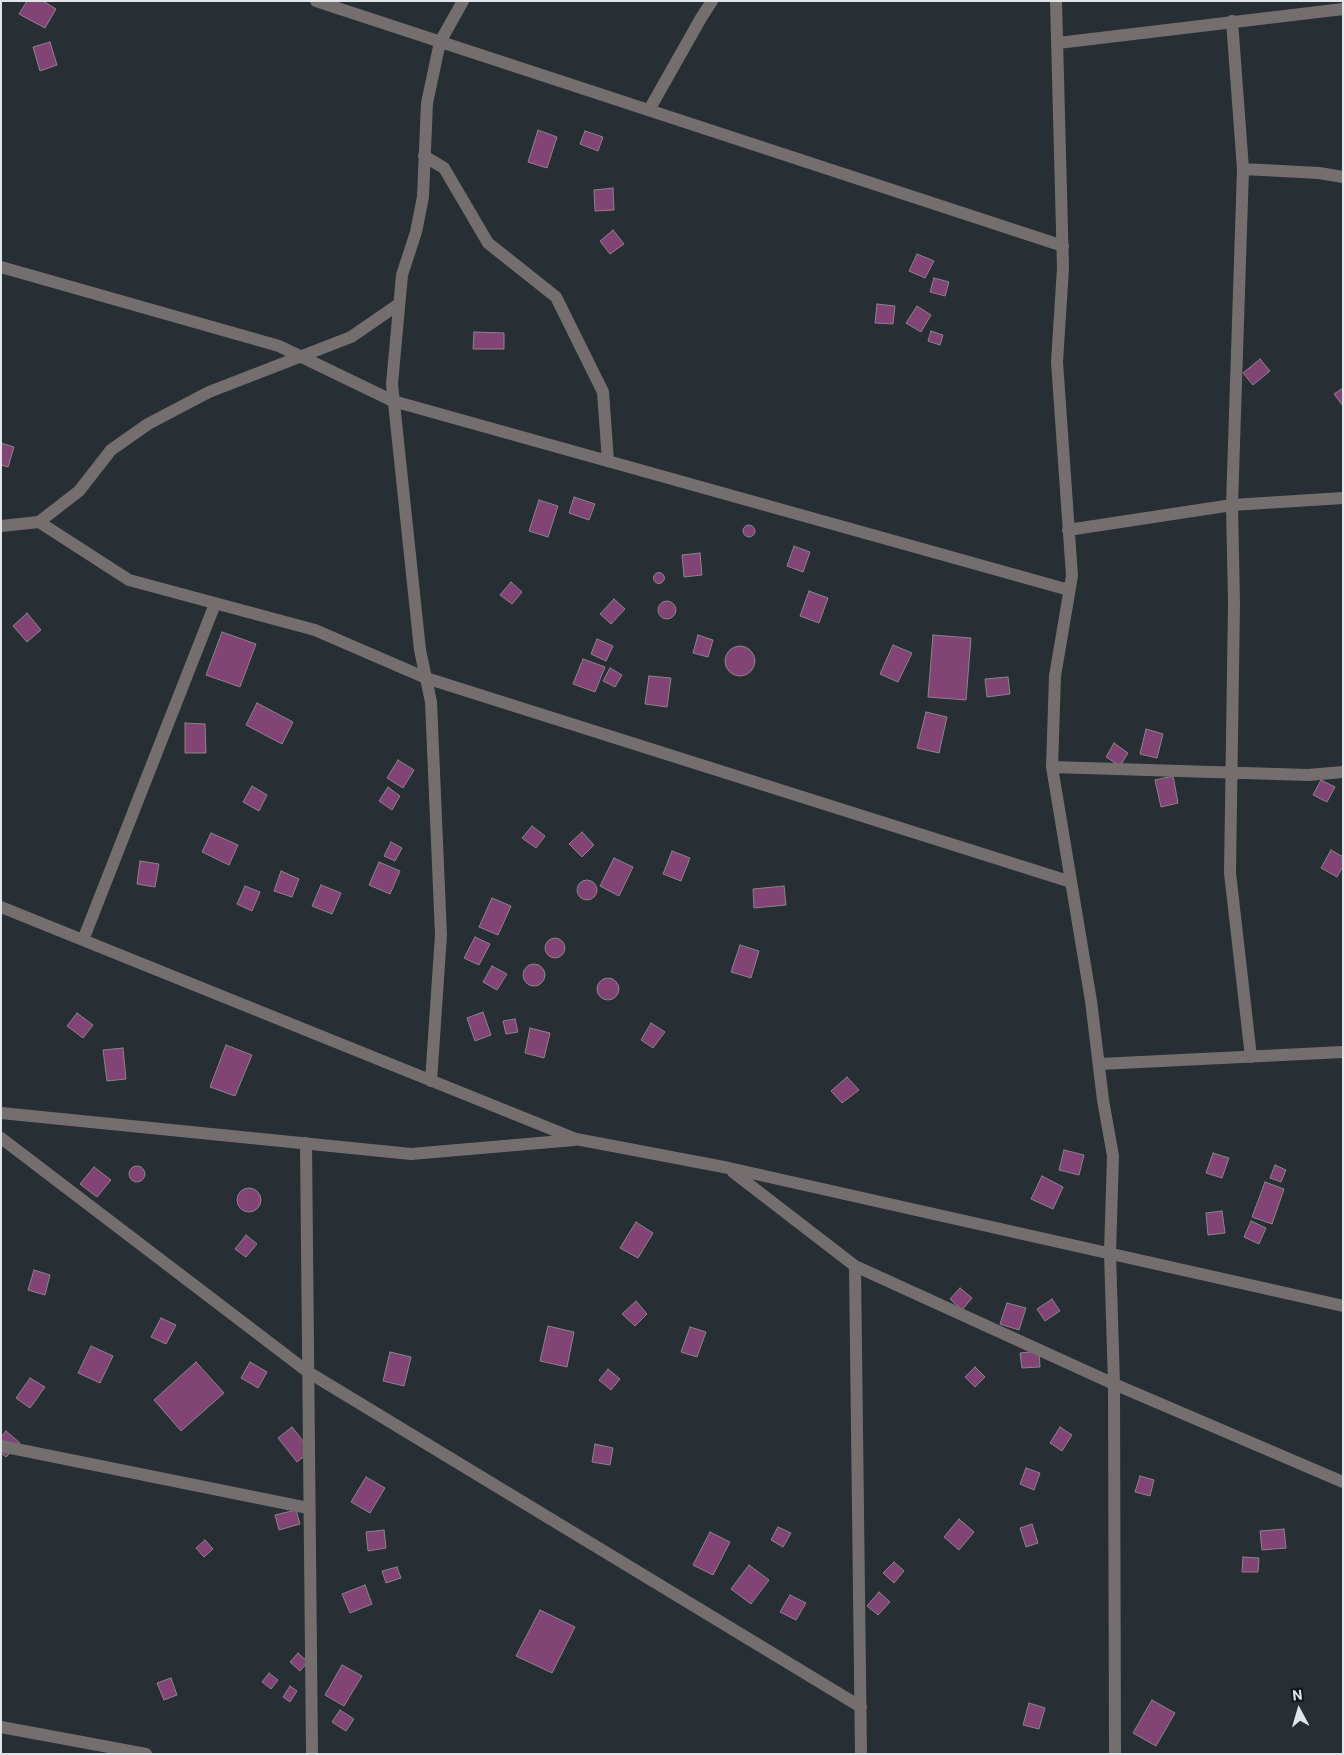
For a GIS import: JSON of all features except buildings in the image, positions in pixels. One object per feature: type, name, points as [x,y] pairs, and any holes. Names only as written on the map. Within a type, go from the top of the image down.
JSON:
[{"type":"street","points":[[316,1],[1063,246]]},
{"type":"street","points":[[432,1081],[440,965],[440,918],[431,702],[420,650],[392,384],[402,275],[416,232],[423,197],[427,103],[440,42],[463,1]]},
{"type":"street","points":[[649,110],[712,1]]},
{"type":"street","points":[[1056,1],[1063,246],[1057,362],[1072,576],[1055,676],[1052,767],[1113,1156],[1110,1253],[1114,1384],[1115,1754]]},
{"type":"street","points":[[1058,43],[1343,9]]},
{"type":"street","points":[[1232,21],[1243,169],[1232,505],[1234,603],[1230,874],[1251,1057]]},
{"type":"street","points":[[424,156],[444,168],[488,243],[556,297],[604,392],[608,461]]},
{"type":"street","points":[[1243,169],[1343,176]]},
{"type":"street","points":[[1,267],[186,320],[239,333],[301,356],[394,401],[1069,590]]},
{"type":"street","points":[[1,526],[39,522],[79,491],[111,450],[148,424],[209,392],[351,337],[399,304]]},
{"type":"street","points":[[1068,530],[1232,505],[1343,498]]},
{"type":"street","points":[[39,522],[129,580],[315,630],[426,678],[1071,882]]},
{"type":"street","points":[[83,940],[215,604]]},
{"type":"street","points":[[1052,767],[1308,775],[1343,772]]},
{"type":"street","points":[[1,907],[576,1139],[729,1168],[1343,1306]]},
{"type":"street","points":[[1100,1064],[1343,1052]]},
{"type":"street","points":[[1,1113],[411,1154],[576,1139]]},
{"type":"street","points":[[1,1138],[308,1372],[861,1708]]},
{"type":"street","points":[[306,1143],[308,1508],[312,1754]]},
{"type":"street","points":[[729,1168],[855,1266],[1114,1384],[1343,1482]]},
{"type":"street","points":[[855,1266],[861,1754]]},
{"type":"street","points":[[1,1446],[308,1508]]},
{"type":"street","points":[[1,1727],[146,1754]]}]
